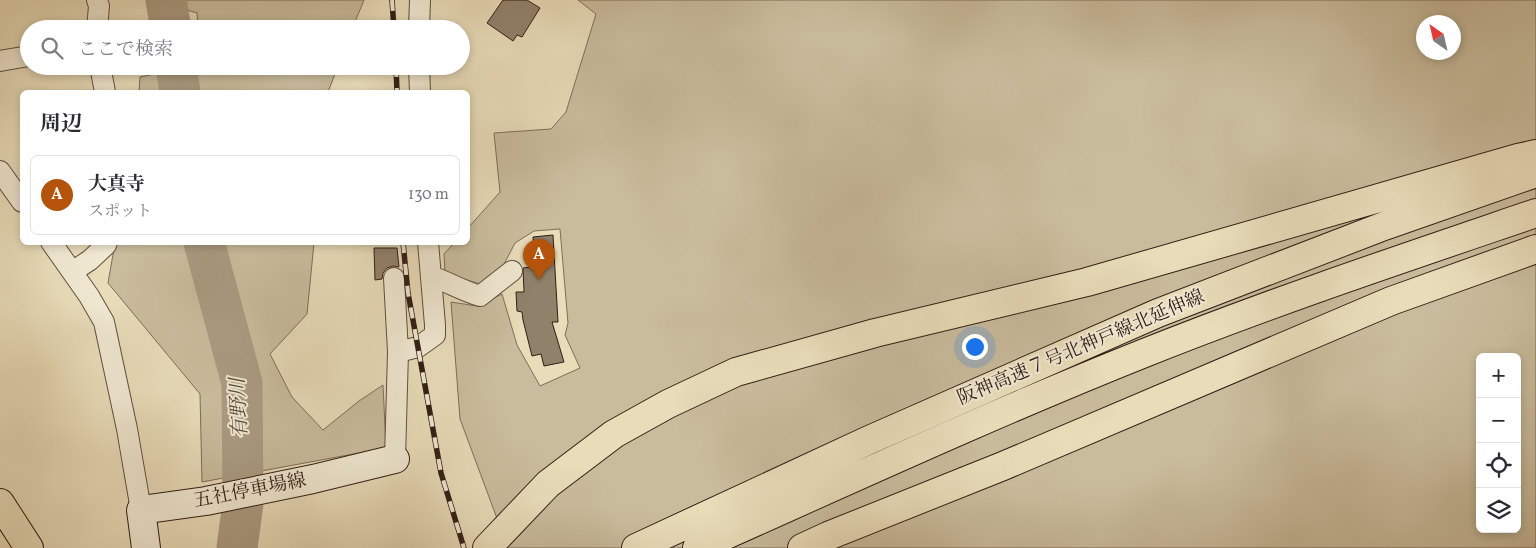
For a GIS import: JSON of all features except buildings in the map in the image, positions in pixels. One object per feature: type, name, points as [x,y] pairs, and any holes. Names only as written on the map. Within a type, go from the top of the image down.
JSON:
[{"type":"main road","points":[[486,548],[548,484],[614,434],[668,404],[736,372],[875,333],[1088,282],[1536,154]]},
{"type":"main road","name":"阪神高速７号北神戸線北延伸線","points":[[636,548],[869,440],[1158,313],[1384,226],[1536,173]]},
{"type":"main road","name":"阪神高速７号北神戸線北延伸線","points":[[697,548],[1025,402],[1151,350],[1266,306],[1536,213]]},
{"type":"main road","points":[[802,548],[1003,466],[1391,301],[1536,249]]},
{"type":"main road","name":"五社停車場線","points":[[141,510],[206,501],[313,479],[395,459]]},
{"type":"main road","points":[[0,503],[29,548]]},
{"type":"main road","points":[[141,510],[146,548]]},
{"type":"street","points":[[97,0],[99,6],[98,20]]},
{"type":"street","points":[[420,0],[420,20]]},
{"type":"street","points":[[0,60],[20,57]]},
{"type":"street","points":[[102,75],[105,90]]},
{"type":"street","points":[[419,75],[420,90]]},
{"type":"street","points":[[0,171],[20,199]]},
{"type":"street","points":[[53,245],[89,296],[104,322],[127,429],[141,510]]},
{"type":"street","points":[[72,272],[90,260],[106,245]]},
{"type":"street","points":[[398,352],[418,347],[435,335],[428,245]]},
{"type":"street","points":[[431,276],[480,296],[512,271]]},
{"type":"street","points":[[394,278],[398,352],[395,459]]},
{"type":"shaded area","points":[[152,0],[364,0],[356,20],[197,20],[197,13]]},
{"type":"shaded area","points":[[578,0],[1536,0],[1536,548],[508,548],[460,419],[451,302],[477,306],[502,294],[517,345],[540,386],[580,368],[565,335],[568,323],[560,229],[534,231],[515,243],[502,268],[480,284],[445,273],[444,254],[452,245],[470,245],[470,226],[500,192],[494,133],[551,129],[566,112],[596,14]]},
{"type":"shaded area","points":[[150,75],[335,75],[329,90],[139,90],[140,77]]},
{"type":"shaded area","points":[[115,245],[314,245],[307,314],[270,354],[292,397],[323,430],[359,401],[383,385],[386,448],[202,482],[200,394],[108,283]]},
{"type":"waterway","name":"有野川","points":[[166,0],[169,20]]},
{"type":"waterway","name":"有野川","points":[[177,75],[180,90]]},
{"type":"waterway","name":"有野川","points":[[205,245],[242,383],[243,503],[237,548]]},
{"type":"railway","points":[[392,0],[393,20]]},
{"type":"railway","points":[[396,75],[397,90]]},
{"type":"railway","points":[[403,245],[408,293],[441,473],[464,548]]},
{"type":"place","name":"大真寺","points":[[539,280]]}]
